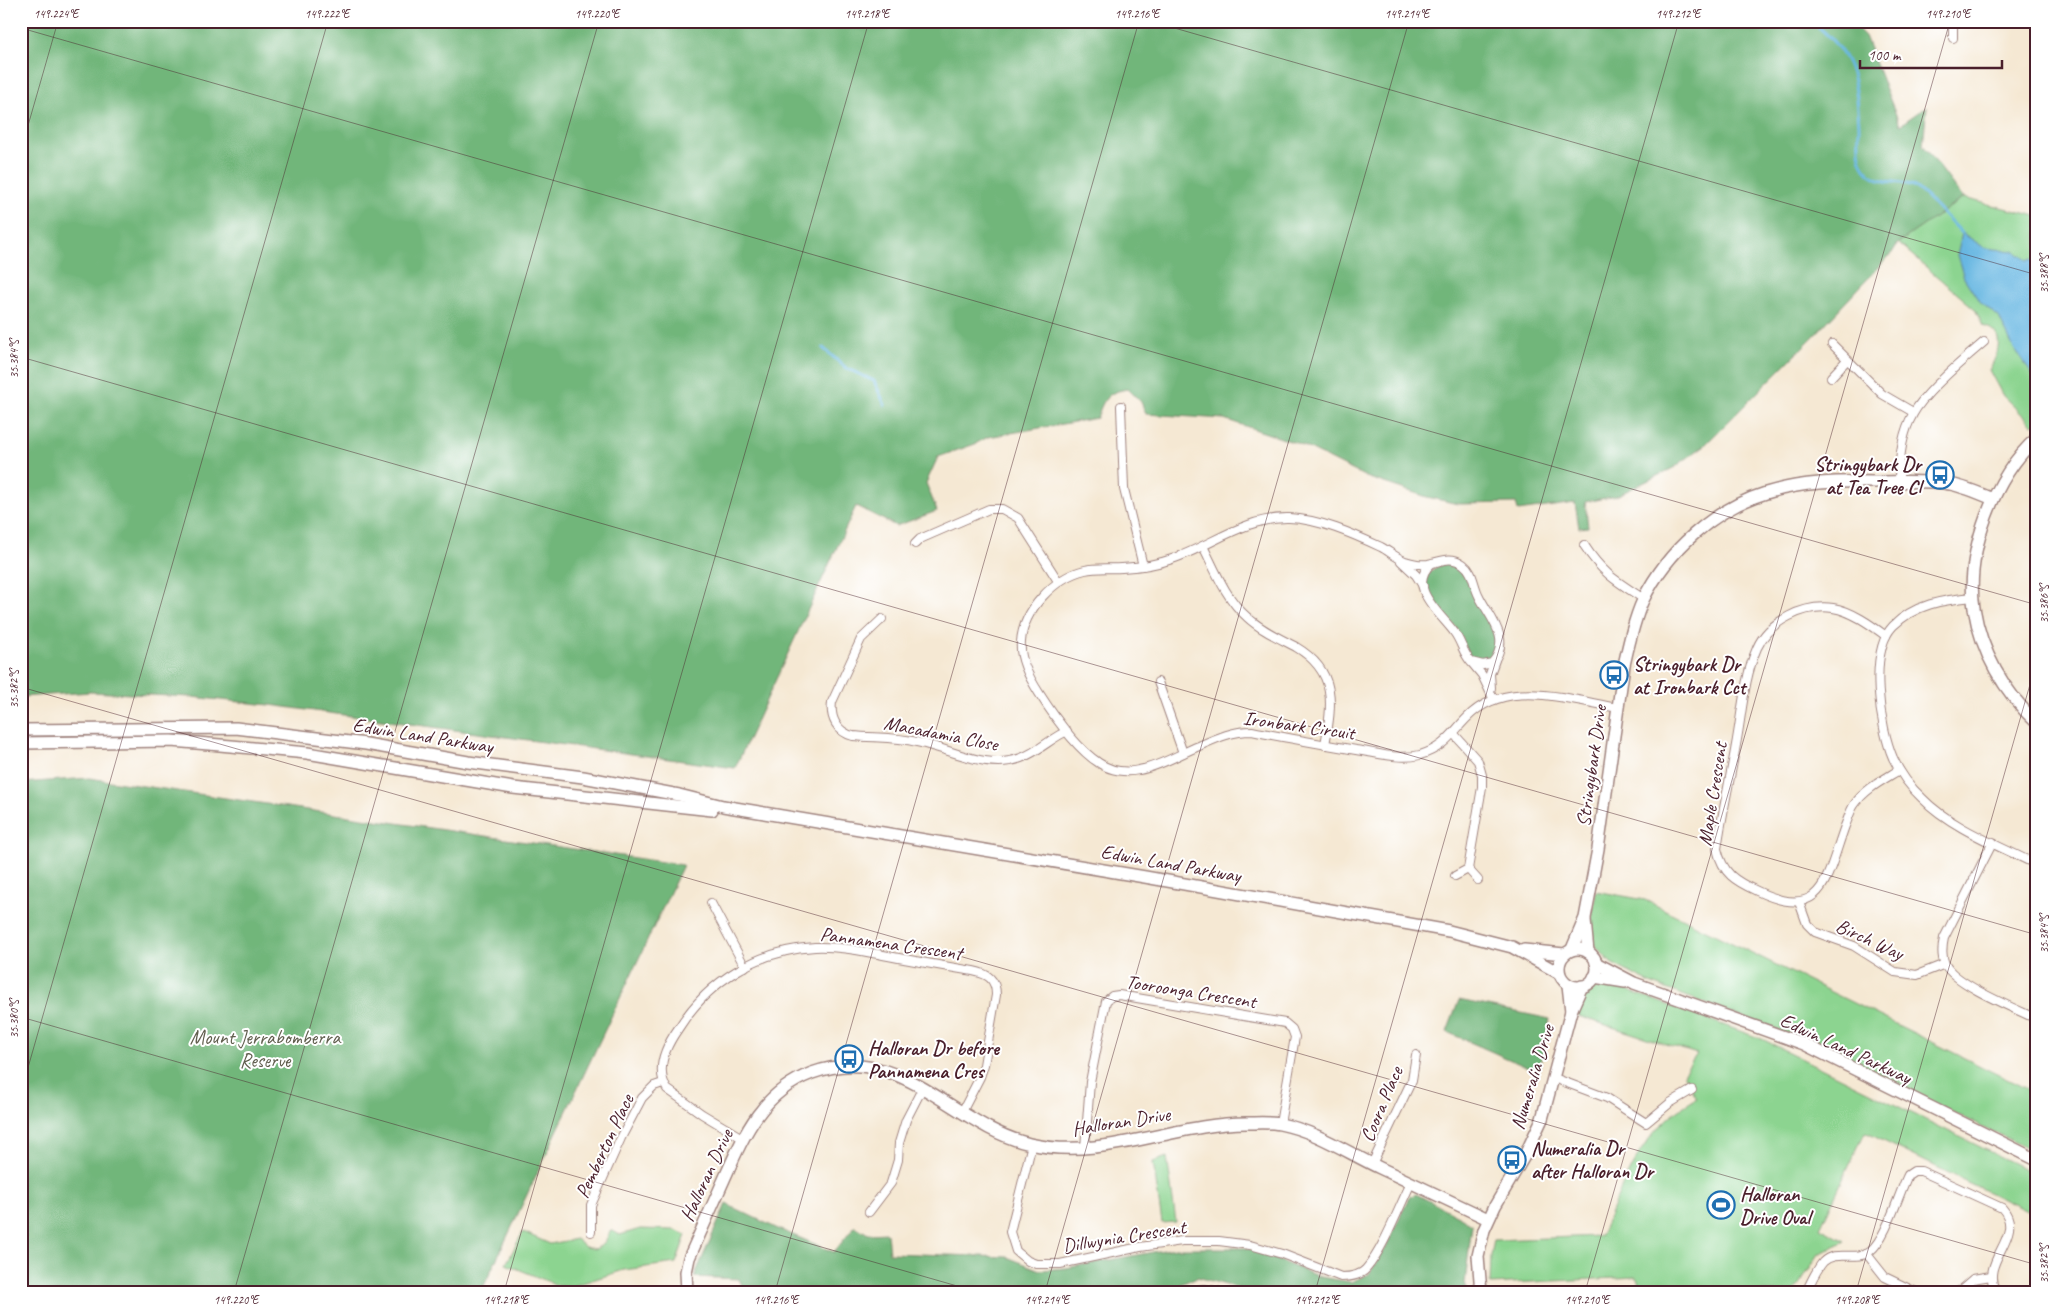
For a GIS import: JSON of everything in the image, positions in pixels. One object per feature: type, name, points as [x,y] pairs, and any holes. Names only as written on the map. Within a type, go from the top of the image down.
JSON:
[{"type":"main road","points":[[2037,438],[2009,469],[1993,499],[1981,533],[1973,597],[1977,623],[1987,651],[2000,678],[2024,711],[2037,723]]},
{"type":"main road","name":"Stringybark Drive","points":[[1588,952],[1585,918],[1598,849],[1629,640],[1644,599],[1666,565],[1691,536],[1724,512],[1744,501],[1766,492],[1812,483],[1899,482],[1950,484],[1993,499]]},
{"type":"main road","name":"Edwin Land Parkway","points":[[21,730],[246,730],[366,744],[468,762],[583,778],[679,795],[723,806],[1154,878],[1487,939],[1520,950],[1559,973]]},
{"type":"main road","name":"Edwin Land Parkway","points":[[21,743],[171,741],[298,752],[513,788],[814,822]]},
{"type":"main road","name":"Stringybark Drive","points":[[1568,951],[1585,918]]},
{"type":"main road","points":[[1578,948],[1588,952],[1596,963],[1594,977],[1591,982],[1582,986],[1568,985],[1559,973],[1559,962],[1568,951],[1578,948]]},
{"type":"main road","name":"Edwin Land Parkway","points":[[1520,950],[1568,951]]},
{"type":"main road","name":"Edwin Land Parkway","points":[[1596,963],[1634,983],[1804,1044],[2037,1160]]},
{"type":"main road","name":"Edwin Land Parkway","points":[[1594,977],[1634,983]]},
{"type":"main road","name":"Numeralia Drive","points":[[1568,985],[1571,1011]]},
{"type":"main road","name":"Numeralia Drive","points":[[1481,1292],[1478,1256],[1488,1219],[1535,1134],[1554,1078],[1571,1011],[1582,986]]},
{"type":"main road","name":"Halloran Drive","points":[[687,1292],[686,1272],[689,1258],[742,1138],[764,1106],[779,1091],[812,1074],[845,1066],[883,1069],[923,1087],[993,1131],[1008,1138],[1056,1148],[1085,1148],[1117,1144],[1208,1125],[1280,1124],[1311,1134],[1488,1219]]},
{"type":"street","points":[[1953,21],[1954,38]]},
{"type":"street","points":[[1899,482],[1900,457],[1908,425],[1914,412],[1923,400],[1984,342]]},
{"type":"street","points":[[1832,344],[1885,397],[1914,412]]},
{"type":"street","points":[[1831,377],[1848,360]]},
{"type":"street","points":[[1121,406],[1124,489],[1144,566]]},
{"type":"street","points":[[915,544],[920,539],[989,509],[1002,509],[1018,518],[1058,582]]},
{"type":"street","name":"Ironbark Circuit","points":[[1494,700],[1490,679],[1500,646],[1499,632],[1494,620],[1478,596],[1469,570],[1453,560],[1412,563],[1398,558],[1370,542],[1328,526],[1294,518],[1269,519],[1250,524],[1172,560],[1144,566],[1087,570],[1058,582],[1047,592],[1023,628],[1020,644],[1022,657],[1030,676],[1048,706],[1088,754],[1100,764],[1114,770],[1139,770],[1166,762],[1237,731],[1252,731],[1325,745],[1406,757],[1419,755],[1435,749],[1454,734],[1474,712],[1494,700],[1510,695],[1529,694],[1618,708]]},
{"type":"street","points":[[1584,545],[1596,564],[1607,575],[1644,599]]},
{"type":"street","points":[[1203,546],[1232,601],[1246,616],[1264,630],[1312,658],[1324,676],[1330,688],[1331,706],[1325,745]]},
{"type":"street","name":"Ironbark Circuit","points":[[1398,558],[1416,575],[1432,607],[1453,631],[1466,656],[1482,675],[1494,700]]},
{"type":"street","points":[[1423,587],[1425,573],[1432,563]]},
{"type":"street","points":[[1973,597],[1926,604],[1905,616],[1886,636],[1880,658],[1878,679],[1886,739],[1899,770],[1913,789],[1933,809],[1954,823],[2037,864]]},
{"type":"street","name":"Maple Crescent","points":[[1799,902],[1783,902],[1743,885],[1726,873],[1720,862],[1717,849],[1753,659],[1758,646],[1769,631],[1783,620],[1798,612],[1816,608],[1834,608],[1850,614],[1886,636]]},
{"type":"street","name":"Macadamia Close","points":[[882,619],[861,639],[832,702],[831,712],[834,721],[846,734],[913,741],[993,763],[1021,758],[1067,731]]},
{"type":"street","points":[[1472,663],[1488,664],[1495,660]]},
{"type":"street","points":[[1158,682],[1183,753]]},
{"type":"street","points":[[1454,734],[1478,761],[1482,775],[1468,868],[1455,876]]},
{"type":"street","points":[[1799,902],[1811,898],[1823,887],[1854,806],[1869,789],[1899,770]]},
{"type":"street","points":[[1993,842],[1944,938],[1942,950],[1945,964],[1961,981],[2037,1020]]},
{"type":"street","points":[[1468,868],[1478,880]]},
{"type":"street","name":"Birch Way","points":[[1799,902],[1807,924],[1815,932],[1854,946],[1895,972],[1917,974],[1945,964]]},
{"type":"street","points":[[710,903],[745,967]]},
{"type":"street","name":"Pannamena Crescent","points":[[663,1083],[661,1065],[676,1031],[686,1016],[709,990],[720,981],[745,967],[785,952],[816,947],[830,947],[973,971],[989,976],[995,983],[996,995],[984,1065],[962,1112]]},
{"type":"street","name":"Tooroonga Crescent","points":[[1085,1148],[1090,1082],[1106,1001],[1112,996],[1120,995],[1286,1023],[1292,1029],[1295,1036],[1280,1124]]},
{"type":"street","name":"Coora Place","points":[[1372,1164],[1412,1080],[1416,1055]]},
{"type":"street","points":[[1554,1078],[1598,1094],[1646,1123],[1670,1103],[1692,1090]]},
{"type":"street","points":[[663,1083],[702,1114],[742,1138]]},
{"type":"street","name":"Pemberton Place","points":[[591,1232],[591,1205],[621,1138],[642,1098],[654,1086],[663,1083]]},
{"type":"street","points":[[869,1212],[891,1183],[906,1120],[923,1087]]},
{"type":"street","name":"Dillwynia Crescent","points":[[1032,1144],[1010,1232],[1016,1251],[1028,1261],[1036,1264],[1060,1264],[1140,1247],[1182,1241],[1220,1241],[1250,1245],[1282,1254],[1341,1277],[1350,1277],[1366,1269],[1382,1243],[1411,1183]]},
{"type":"street","points":[[1806,1292],[1822,1263],[1828,1258],[1834,1255],[1857,1256],[1866,1253],[1875,1246],[1908,1175],[1914,1171],[1921,1171],[2007,1212],[2011,1222],[2009,1230],[1993,1266],[1991,1276],[1991,1282],[1996,1292]]},
{"type":"street","points":[[1866,1253],[1885,1277],[1916,1292]]},
{"type":"street","points":[[1958,1292],[1973,1279],[1991,1276]]},
{"type":"street","points":[[1185,1292],[1204,1289],[1220,1292]]},
{"type":"green space","points":[[21,21],[1850,21],[1865,36],[1900,125],[1927,106],[1923,145],[1963,198],[1898,243],[1892,253],[1812,338],[1705,445],[1675,467],[1616,496],[1585,502],[1588,527],[1579,528],[1575,503],[1518,511],[1516,503],[1458,504],[1427,497],[1366,477],[1302,445],[1224,419],[1146,414],[1141,402],[1128,389],[1115,392],[1107,397],[1097,418],[988,437],[975,444],[938,457],[926,483],[937,511],[896,526],[856,506],[735,768],[270,705],[191,697],[90,692],[21,697]]},
{"type":"green space","points":[[1963,198],[2037,216],[2037,422],[2033,425],[2003,396],[1989,370],[1997,352],[1998,339],[1996,333],[1983,326],[1975,309],[1898,243]]},
{"type":"green space","points":[[1448,563],[1465,571],[1476,599],[1489,620],[1497,647],[1495,654],[1488,660],[1478,661],[1470,656],[1459,632],[1430,594],[1427,585],[1428,576],[1434,569]]},
{"type":"green space","name":"Mount Jerrabomberra Reserve","points":[[89,778],[683,865],[481,1292],[21,1292],[21,783]]},
{"type":"green space","points":[[1596,891],[1645,900],[2037,1094],[2037,1153],[1797,1037],[1650,983],[1611,963],[1593,943],[1590,930]]},
{"type":"green space","points":[[1607,983],[1762,1039],[2037,1175],[2037,1216],[1865,1132],[1820,1228],[1845,1241],[1819,1254],[1794,1292],[1644,1292],[1637,1277],[1490,1284],[1491,1256],[1494,1240],[1601,1236],[1620,1190],[1644,1146],[1654,1132],[1669,1117],[1697,1098],[1683,1074],[1697,1054],[1578,1016],[1589,985]]},
{"type":"green space","points":[[1459,1000],[1550,1019],[1538,1072],[1447,1032]]},
{"type":"green space","points":[[1167,1157],[1176,1222],[1162,1223],[1153,1162]]},
{"type":"green space","points":[[1416,1194],[1472,1225],[1465,1283],[1468,1292],[1252,1292],[1197,1277],[1163,1292],[745,1292],[739,1279],[694,1277],[726,1204],[776,1228],[834,1252],[855,1226],[868,1234],[887,1233],[889,1253],[1007,1257],[1040,1270],[1066,1268],[1175,1248],[1247,1248],[1320,1277],[1351,1282],[1369,1274],[1386,1247],[1409,1197]]},
{"type":"green space","points":[[640,1229],[675,1230],[686,1235],[676,1263],[624,1270],[573,1286],[559,1286],[506,1264],[523,1232],[550,1244],[576,1239],[585,1247],[596,1249],[605,1242],[611,1230],[620,1235]]},
{"type":"water","points":[[1962,233],[1985,248],[2014,251],[2027,260],[2037,259],[2037,375],[2034,377],[2013,347],[1999,317],[1979,301],[1964,278],[1957,255]]},
{"type":"waterway","points":[[1811,21],[1836,44],[1850,67],[1854,80],[1858,110],[1859,152],[1865,168],[1874,177],[1885,181],[1908,184],[1918,189],[1962,233]]},
{"type":"waterway","points":[[823,348],[846,368],[874,381],[885,405]]},
{"type":"place","name":"Stringybark Dr at Tea Tree Cl","points":[[1940,475]]},
{"type":"place","name":"Stringybark Dr at Ironbark Cct","points":[[1614,675]]},
{"type":"place","name":"Halloran Dr before Pannamena Cres","points":[[849,1059]]},
{"type":"place","name":"Numeralia Dr after Halloran Dr","points":[[1512,1160]]},
{"type":"place","name":"Halloran Drive Oval","points":[[1721,1205]]}]
